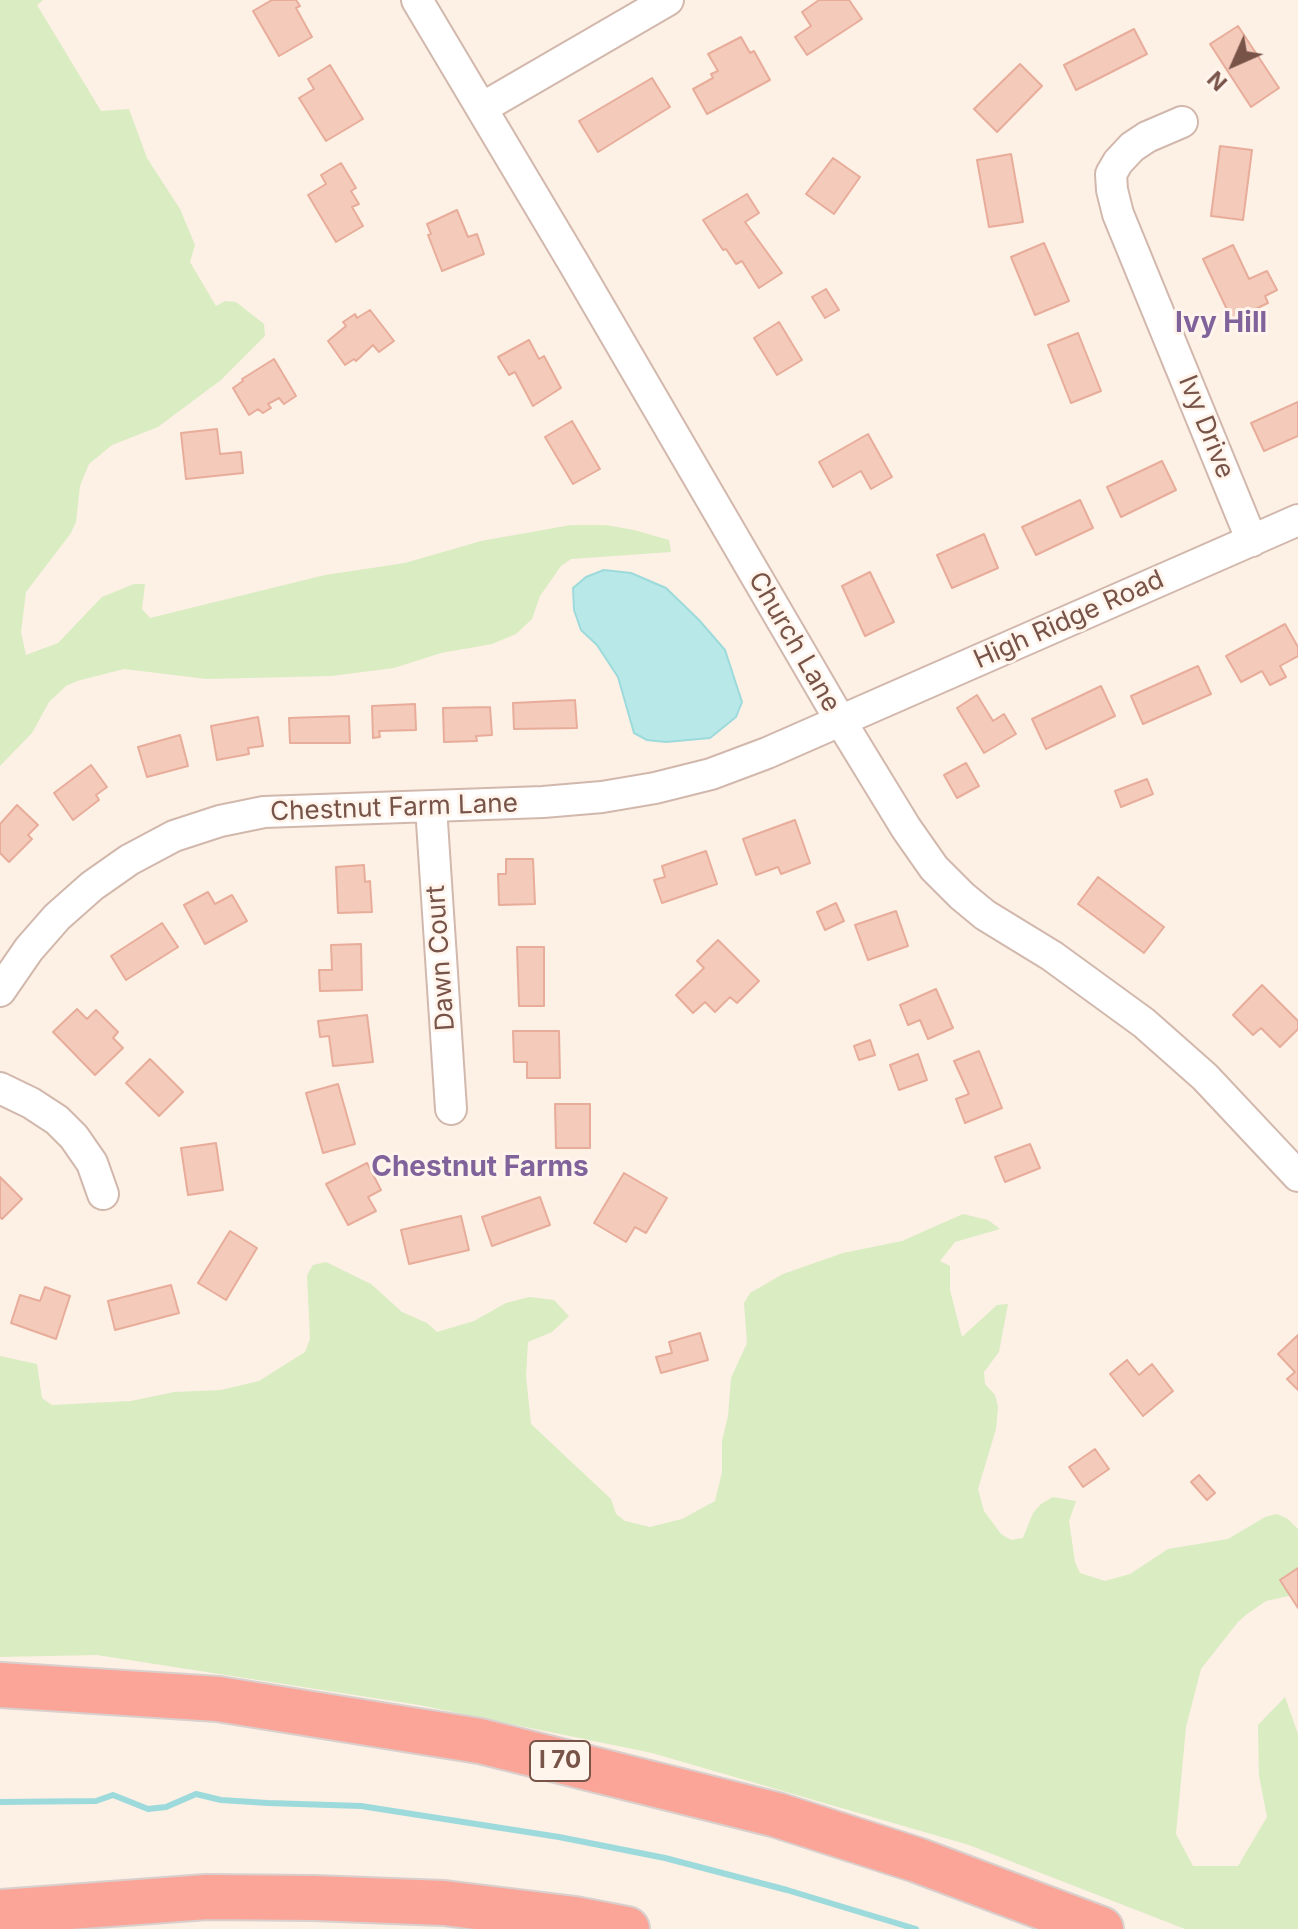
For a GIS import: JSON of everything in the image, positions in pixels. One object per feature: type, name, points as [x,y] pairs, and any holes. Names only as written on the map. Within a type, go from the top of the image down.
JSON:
[{"type":"highway","name":"I 70","points":[[0,1685],[218,1699],[480,1741],[777,1815],[917,1860],[1101,1929]]},
{"type":"highway","points":[[0,1912],[207,1897],[314,1898],[444,1903],[575,1919],[627,1929]]},
{"type":"street","name":"Church Lane","points":[[417,0],[840,720],[934,868],[985,915],[1052,956],[1144,1023],[1205,1077],[1298,1176]]},
{"type":"street","points":[[482,108],[668,0]]},
{"type":"street","name":"Ivy Drive","points":[[1182,122],[1132,147],[1111,174],[1112,190],[1118,214],[1252,541]]},
{"type":"street","name":"High Ridge Road","points":[[840,720],[1298,520]]},
{"type":"street","name":"Chestnut Farm Lane","points":[[0,991],[29,949],[57,917],[92,886],[129,860],[174,836],[220,821],[264,812],[431,807],[602,797],[711,774],[840,720]]},
{"type":"street","name":"Dawn Court","points":[[431,807],[451,1109]]},
{"type":"street","points":[[0,1088],[57,1120],[74,1137],[92,1163],[103,1194]]},
{"type":"green space","points":[[0,0],[43,0],[37,5],[101,111],[129,109],[147,158],[180,209],[195,245],[190,262],[216,306],[225,301],[236,302],[264,324],[265,336],[221,380],[158,427],[112,445],[89,464],[80,486],[76,522],[71,533],[26,592],[21,632],[26,655],[58,643],[102,597],[134,584],[145,584],[142,609],[150,618],[325,575],[405,563],[481,541],[571,525],[606,525],[634,530],[669,540],[671,552],[571,559],[561,566],[540,596],[532,619],[516,634],[492,644],[441,653],[394,668],[331,676],[207,679],[124,669],[77,681],[66,686],[49,702],[32,733],[0,766]]},
{"type":"green space","points":[[963,1214],[988,1220],[1000,1229],[955,1242],[940,1261],[950,1266],[950,1290],[962,1337],[997,1305],[1008,1304],[999,1352],[984,1372],[985,1384],[995,1395],[998,1407],[996,1429],[978,1489],[984,1511],[1001,1534],[1011,1540],[1023,1538],[1033,1513],[1053,1497],[1076,1501],[1069,1521],[1075,1562],[1080,1573],[1105,1581],[1130,1574],[1168,1549],[1228,1539],[1265,1517],[1277,1514],[1298,1529],[1298,1594],[1266,1601],[1247,1614],[1201,1669],[1186,1727],[1176,1834],[1193,1866],[1238,1866],[1267,1817],[1259,1776],[1258,1725],[1285,1697],[1298,1734],[1298,1929],[1185,1929],[969,1845],[652,1753],[419,1705],[97,1655],[0,1657],[0,1356],[37,1364],[42,1398],[52,1405],[131,1401],[174,1392],[221,1390],[259,1381],[305,1352],[310,1339],[307,1275],[313,1265],[326,1262],[371,1284],[402,1312],[427,1323],[437,1332],[474,1321],[506,1303],[529,1297],[554,1300],[569,1316],[552,1332],[528,1342],[526,1376],[531,1424],[611,1499],[616,1514],[625,1521],[650,1527],[682,1519],[715,1501],[722,1472],[722,1441],[728,1416],[731,1378],[747,1343],[744,1303],[750,1293],[783,1274],[843,1253],[902,1241]]},
{"type":"water","points":[[604,570],[631,573],[666,588],[725,650],[742,702],[736,717],[710,738],[666,742],[647,740],[634,733],[618,677],[597,645],[581,630],[574,610],[573,588],[586,577]]},
{"type":"building","points":[[272,0],[296,0],[300,6],[296,8],[312,37],[279,56],[253,11]]},
{"type":"building","points":[[819,0],[849,0],[862,19],[807,55],[795,37],[811,26],[802,12]]},
{"type":"building","points":[[1238,26],[1279,88],[1251,107],[1210,44]]},
{"type":"building","points":[[1134,29],[1147,54],[1076,90],[1064,65]]},
{"type":"building","points":[[741,37],[750,53],[754,51],[770,80],[707,114],[693,89],[713,78],[711,74],[718,71],[708,54]]},
{"type":"building","points":[[1020,64],[1042,86],[997,132],[974,109]]},
{"type":"building","points":[[330,65],[363,119],[326,141],[299,98],[314,89],[308,79]]},
{"type":"building","points":[[652,78],[670,107],[598,152],[579,121]]},
{"type":"building","points":[[1220,146],[1252,150],[1243,220],[1211,216]]},
{"type":"building","points":[[1011,154],[1023,222],[989,227],[977,160]]},
{"type":"building","points":[[833,158],[860,177],[834,214],[806,194]]},
{"type":"building","points":[[341,163],[356,188],[351,191],[359,204],[352,207],[363,226],[336,242],[308,195],[326,184],[321,175]]},
{"type":"building","points":[[747,194],[759,213],[745,222],[782,273],[759,288],[742,261],[736,264],[703,220]]},
{"type":"building","points":[[457,210],[468,237],[477,234],[484,254],[442,271],[427,224]]},
{"type":"building","points":[[1044,243],[1069,301],[1035,315],[1011,257]]},
{"type":"building","points":[[1233,245],[1249,279],[1267,271],[1277,290],[1265,296],[1268,303],[1232,320],[1203,259]]},
{"type":"building","points":[[826,289],[839,310],[825,318],[812,297]]},
{"type":"building","points":[[370,310],[394,341],[379,352],[373,345],[356,361],[354,359],[345,365],[328,341],[346,326],[343,322],[355,314],[357,318]]},
{"type":"building","points":[[779,322],[802,360],[777,375],[754,338]]},
{"type":"building","points":[[1078,333],[1101,391],[1071,403],[1048,345]]},
{"type":"building","points":[[529,340],[539,359],[544,356],[561,388],[533,406],[515,372],[509,375],[498,357]]},
{"type":"building","points":[[274,359],[296,396],[284,404],[279,398],[268,404],[271,408],[263,413],[258,409],[249,415],[233,388]]},
{"type":"building","points":[[1298,402],[1298,436],[1264,451],[1251,423]]},
{"type":"building","points":[[572,421],[600,469],[573,484],[545,437]]},
{"type":"building","points":[[217,429],[220,454],[241,452],[243,473],[186,479],[181,433]]},
{"type":"building","points":[[868,434],[892,477],[871,489],[861,471],[833,487],[819,462]]},
{"type":"building","points":[[1162,461],[1176,490],[1121,517],[1107,487]]},
{"type":"building","points":[[1080,500],[1093,528],[1036,555],[1022,527]]},
{"type":"building","points":[[984,534],[998,568],[952,588],[937,555]]},
{"type":"building","points":[[870,572],[894,622],[865,636],[842,586]]},
{"type":"building","points":[[1285,624],[1298,647],[1298,656],[1280,666],[1286,677],[1270,685],[1262,671],[1241,682],[1226,656]]},
{"type":"building","points":[[1198,666],[1211,694],[1143,724],[1131,696]]},
{"type":"building","points":[[1101,686],[1115,716],[1046,749],[1032,719]]},
{"type":"building","points":[[977,695],[993,721],[1004,714],[1016,734],[984,753],[957,708]]},
{"type":"building","points":[[575,700],[577,728],[514,729],[513,703]]},
{"type":"building","points":[[415,704],[416,730],[379,731],[380,737],[373,738],[372,706]]},
{"type":"building","points":[[490,707],[492,735],[476,736],[477,741],[444,742],[443,708]]},
{"type":"building","points":[[349,716],[350,743],[290,743],[289,718]]},
{"type":"building","points":[[258,717],[263,746],[248,748],[249,754],[217,760],[211,726]]},
{"type":"building","points":[[180,735],[188,766],[147,777],[138,747]]},
{"type":"building","points":[[966,763],[979,786],[957,798],[944,775]]},
{"type":"building","points":[[91,765],[107,787],[96,795],[99,800],[73,820],[54,793]]},
{"type":"building","points":[[1147,779],[1153,794],[1121,807],[1115,791]]},
{"type":"building","points":[[17,805],[38,825],[28,835],[32,839],[9,862],[0,853],[0,824]]},
{"type":"building","points":[[795,820],[810,863],[781,874],[778,867],[756,875],[743,839]]},
{"type":"building","points":[[706,851],[717,884],[662,903],[654,880],[665,877],[662,866]]},
{"type":"building","points":[[506,859],[533,859],[535,904],[499,905],[498,874],[506,874]]},
{"type":"building","points":[[364,865],[365,882],[370,881],[372,912],[338,913],[336,867]]},
{"type":"building","points":[[1098,877],[1164,927],[1144,953],[1078,904]]},
{"type":"building","points":[[208,892],[215,904],[232,895],[247,921],[205,944],[184,905]]},
{"type":"building","points":[[836,903],[844,921],[825,930],[817,912]]},
{"type":"building","points":[[896,911],[908,946],[868,960],[855,925]]},
{"type":"building","points":[[162,923],[178,947],[126,980],[111,956]]},
{"type":"building","points":[[718,940],[759,981],[737,1003],[730,997],[715,1012],[705,1002],[693,1013],[676,995],[704,968],[697,961]]},
{"type":"building","points":[[361,944],[362,990],[320,991],[319,970],[332,970],[331,945]]},
{"type":"building","points":[[517,947],[544,947],[544,1006],[519,1006]]},
{"type":"building","points":[[1262,985],[1298,1021],[1298,1029],[1280,1047],[1261,1028],[1253,1035],[1233,1015]]},
{"type":"building","points":[[936,989],[953,1028],[928,1039],[920,1020],[908,1025],[900,1005]]},
{"type":"building","points":[[77,1009],[87,1019],[96,1010],[118,1032],[113,1038],[123,1048],[95,1075],[53,1032]]},
{"type":"building","points":[[367,1015],[373,1062],[333,1066],[329,1036],[320,1037],[318,1021]]},
{"type":"building","points":[[513,1031],[559,1031],[560,1078],[527,1078],[527,1062],[514,1062]]},
{"type":"building","points":[[870,1040],[875,1055],[859,1060],[854,1046]]},
{"type":"building","points":[[979,1051],[1002,1108],[965,1123],[956,1099],[969,1094],[954,1061]]},
{"type":"building","points":[[918,1054],[927,1080],[899,1090],[890,1065]]},
{"type":"building","points":[[150,1059],[183,1092],[159,1116],[126,1083]]},
{"type":"building","points":[[338,1084],[355,1144],[323,1153],[306,1093]]},
{"type":"building","points":[[555,1104],[590,1104],[590,1148],[556,1148]]},
{"type":"building","points":[[216,1143],[223,1190],[188,1195],[181,1148]]},
{"type":"building","points":[[1030,1144],[1040,1168],[1005,1182],[995,1157]]},
{"type":"building","points":[[367,1163],[381,1190],[368,1197],[376,1211],[348,1225],[326,1184]]},
{"type":"building","points":[[624,1173],[667,1198],[646,1233],[635,1227],[626,1242],[594,1223]]},
{"type":"building","points":[[0,1177],[22,1199],[2,1219],[0,1217]]},
{"type":"building","points":[[540,1197],[550,1225],[492,1246],[482,1217]]},
{"type":"building","points":[[461,1216],[469,1250],[409,1264],[401,1230]]},
{"type":"building","points":[[230,1231],[257,1248],[226,1300],[198,1283]]},
{"type":"building","points":[[171,1285],[179,1313],[115,1330],[108,1301]]},
{"type":"building","points":[[45,1287],[70,1296],[56,1339],[11,1323],[20,1295],[40,1301]]},
{"type":"building","points":[[700,1333],[708,1360],[661,1373],[656,1357],[672,1353],[669,1342]]},
{"type":"building","points":[[1298,1335],[1298,1390],[1287,1379],[1295,1372],[1278,1354]]},
{"type":"building","points":[[1127,1360],[1139,1375],[1152,1364],[1173,1391],[1143,1416],[1110,1374]]},
{"type":"building","points":[[1095,1449],[1109,1469],[1083,1487],[1069,1467]]},
{"type":"building","points":[[1199,1475],[1215,1493],[1207,1500],[1191,1482]]},
{"type":"building","points":[[1298,1568],[1298,1608],[1280,1580]]},
{"type":"waterway","points":[[0,1802],[96,1801],[113,1795],[148,1809],[166,1807],[196,1794],[221,1800],[361,1806],[559,1837],[665,1858],[787,1890],[916,1929]]},
{"type":"district","name":"Ivy Hill","points":[[1221,324]]},
{"type":"district","name":"Chestnut Farms","points":[[480,1168]]}]
